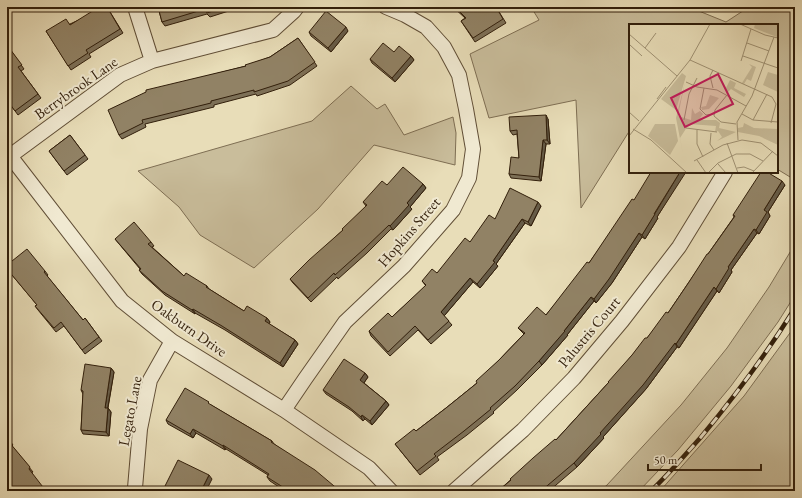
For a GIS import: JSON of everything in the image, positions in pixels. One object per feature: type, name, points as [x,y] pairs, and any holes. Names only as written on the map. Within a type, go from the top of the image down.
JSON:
[{"type":"street","points":[[135,7],[152,61]]},
{"type":"street","name":"Berrybrook Lane","points":[[8,154],[120,75],[152,61],[273,30],[297,7]]},
{"type":"street","name":"Hopkins Street","points":[[284,410],[344,322],[404,266],[452,210],[469,178],[473,149],[458,75],[444,47],[426,27],[406,15],[386,7]]},
{"type":"street","name":"Oakburn Drive","points":[[8,154],[122,301],[172,341],[284,410],[369,468],[391,491]]},
{"type":"street","name":"Palustris Court","points":[[454,491],[523,430],[574,378],[617,327],[679,246],[724,173]]},
{"type":"street","name":"Legato Lane","points":[[134,491],[140,429],[150,380],[172,341]]},
{"type":"shaded area","points":[[531,7],[689,7],[726,22],[749,7],[795,7],[795,180],[778,170],[778,24],[629,24],[629,132],[581,208],[576,100],[489,118],[470,54],[539,20]]},
{"type":"shaded area","points":[[351,86],[377,109],[385,104],[404,135],[453,117],[456,133],[455,165],[374,145],[318,209],[254,268],[200,235],[179,207],[138,171],[312,121]]},
{"type":"shaded area","points":[[795,244],[795,295],[778,322],[731,386],[678,450],[639,491],[600,491],[681,405],[727,348],[769,287]]},
{"type":"shaded area","points":[[795,326],[795,491],[660,491],[744,396]]},
{"type":"building","points":[[99,7],[107,7],[120,29],[86,50],[88,53],[68,66],[46,31],[66,19],[70,25]]},
{"type":"building","points":[[158,7],[225,7],[207,13],[205,9],[162,22]]},
{"type":"building","points":[[455,7],[496,7],[503,19],[473,38],[461,21],[466,18]]},
{"type":"building","points":[[326,11],[346,27],[328,48],[309,32]]},
{"type":"building","points":[[298,38],[315,62],[288,81],[254,92],[254,90],[211,101],[211,103],[142,120],[143,123],[119,135],[108,110],[146,92],[146,90],[246,66],[245,65],[270,57]]},
{"type":"building","points":[[383,43],[394,52],[399,46],[411,56],[392,78],[370,59]]},
{"type":"building","points":[[7,45],[22,65],[18,67],[38,94],[15,111],[7,100]]},
{"type":"building","points":[[546,115],[547,140],[543,140],[539,177],[509,174],[511,157],[519,158],[517,130],[510,131],[509,117]]},
{"type":"building","points":[[70,135],[85,155],[64,171],[49,151]]},
{"type":"building","points":[[403,167],[423,184],[407,203],[409,205],[390,226],[389,225],[335,275],[334,273],[308,298],[290,279],[343,230],[342,229],[367,205],[363,202],[382,181],[387,185]]},
{"type":"building","points":[[650,173],[679,173],[642,235],[639,233],[594,299],[591,297],[565,331],[515,386],[490,408],[491,409],[434,454],[436,456],[417,471],[395,444],[414,429],[416,431],[477,383],[476,381],[525,333],[518,328],[537,307],[546,315],[587,262],[589,263],[632,199],[634,200]]},
{"type":"building","points":[[760,173],[769,173],[782,181],[764,210],[767,212],[756,230],[754,229],[728,267],[729,268],[716,289],[714,287],[676,344],[675,343],[643,385],[600,433],[601,434],[574,463],[541,491],[498,491],[533,458],[555,439],[556,440],[609,382],[645,338],[647,338],[666,312],[668,313],[707,254],[735,216],[733,215]]},
{"type":"building","points":[[510,188],[538,202],[528,222],[522,219],[493,261],[495,262],[477,284],[470,278],[441,312],[449,321],[428,340],[415,326],[388,352],[369,331],[388,313],[392,317],[426,285],[422,281],[432,269],[437,273],[465,238],[470,242],[489,215],[495,219]]},
{"type":"building","points":[[134,222],[151,242],[148,244],[184,276],[186,273],[244,311],[247,306],[267,318],[265,321],[295,340],[280,363],[222,326],[193,309],[192,310],[162,291],[139,270],[141,269],[115,239]]},
{"type":"building","points":[[27,249],[83,320],[85,318],[99,337],[82,350],[61,322],[54,328],[7,269],[7,265]]},
{"type":"building","points":[[344,359],[365,373],[360,380],[386,401],[370,421],[362,415],[361,417],[349,407],[323,390]]},
{"type":"building","points":[[85,364],[111,368],[105,408],[108,408],[106,432],[81,430],[83,391],[81,390]]},
{"type":"building","points":[[185,388],[272,441],[271,442],[315,470],[340,491],[295,491],[293,489],[289,491],[267,477],[269,474],[223,445],[193,429],[190,434],[166,420]]},
{"type":"building","points":[[7,437],[11,441],[9,442],[30,467],[29,469],[46,491],[13,491],[7,484]]},
{"type":"building","points":[[178,460],[209,475],[201,491],[167,491],[168,488],[165,486]]},
{"type":"railway","points":[[651,491],[689,451],[726,406],[762,358],[795,308]]}]
